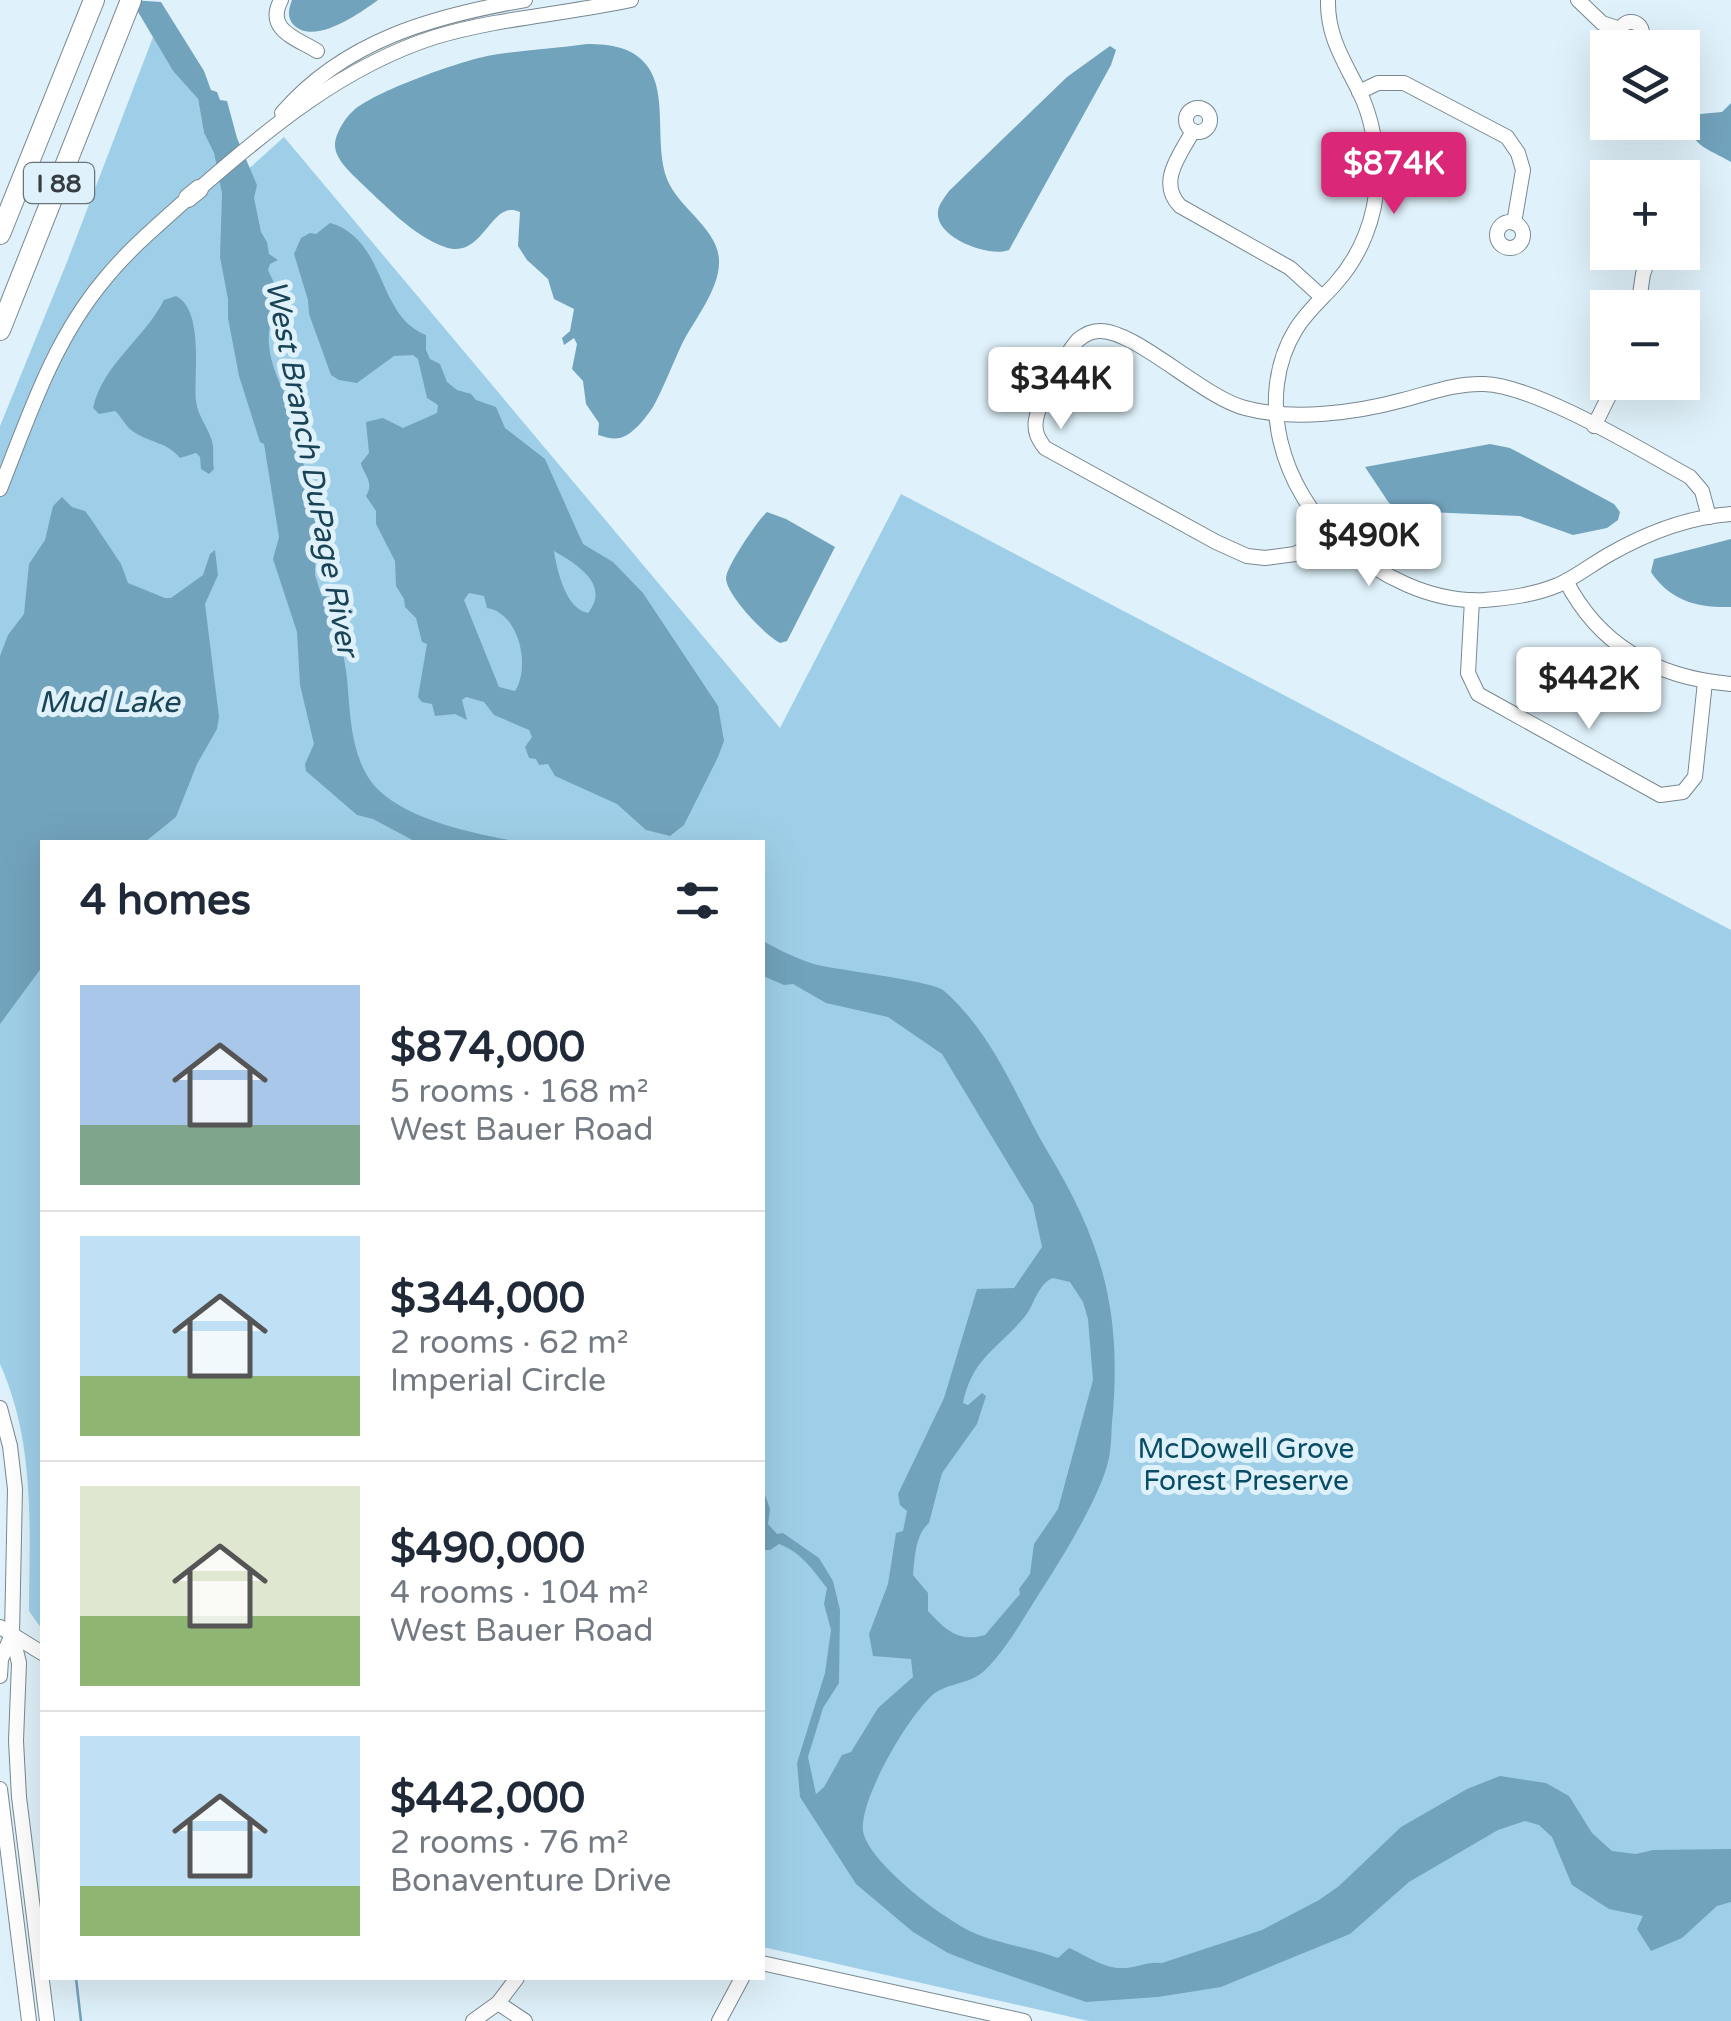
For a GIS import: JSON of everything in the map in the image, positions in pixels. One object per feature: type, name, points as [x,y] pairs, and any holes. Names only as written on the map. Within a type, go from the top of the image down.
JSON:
[{"type":"highway","name":"I 88","points":[[0,234],[94,0]]},
{"type":"highway","name":"I 88","points":[[0,330],[130,0]]},
{"type":"street","points":[[282,0],[276,11],[277,23],[317,52]]},
{"type":"street","points":[[263,134],[296,96],[344,59],[389,34],[460,12],[526,0]]},
{"type":"street","points":[[0,489],[50,366],[78,315],[120,261],[263,134],[357,71],[410,46],[464,30],[630,0]]},
{"type":"street","points":[[1328,0],[1332,38],[1359,92],[1377,156],[1374,208],[1360,248],[1346,271],[1296,330],[1282,359],[1275,392],[1280,438],[1291,473],[1313,511],[1332,534],[1386,574],[1416,587],[1472,600],[1521,596],[1566,581],[1637,540],[1731,514]]},
{"type":"street","points":[[1578,0],[1602,23],[1620,29]]},
{"type":"street","points":[[1359,92],[1378,83],[1404,82],[1507,137],[1523,170],[1514,223]]},
{"type":"street","points":[[1193,131],[1170,176],[1170,192],[1176,202],[1290,268],[1322,297]]},
{"type":"street","points":[[1332,534],[1306,550],[1279,558],[1234,552],[1057,456],[1042,444],[1036,430],[1039,410],[1074,344],[1085,335],[1102,330],[1135,344],[1232,404],[1276,413],[1346,411],[1448,387],[1486,384],[1524,392],[1690,478],[1702,491],[1709,517]]},
{"type":"street","points":[[1594,426],[1607,400]]},
{"type":"street","points":[[1566,581],[1594,623],[1626,652],[1663,671],[1731,684]]},
{"type":"street","points":[[1472,600],[1468,673],[1478,694],[1660,795],[1683,792],[1694,778],[1705,682]]},
{"type":"street","points":[[0,1408],[15,1490],[0,1676]]},
{"type":"street","points":[[6,1630],[40,1652]]},
{"type":"street","points":[[6,1630],[18,1663],[16,1740],[20,1812],[40,1961]]},
{"type":"street","points":[[0,1790],[29,2021]]},
{"type":"street","points":[[765,1964],[984,2017],[1024,2021]]},
{"type":"street","points":[[43,1980],[48,2021]]},
{"type":"street","points":[[473,2021],[498,2003],[515,1980]]},
{"type":"street","points":[[719,2021],[741,1980]]},
{"type":"street","points":[[498,2003],[524,2021]]},
{"type":"green space","name":"McDowell Grove Forest Preserve","points":[[153,37],[173,71],[198,99],[222,193],[284,137],[780,728],[901,494],[1731,930],[1731,2021],[1089,2021],[765,1947],[765,840],[40,840],[40,1627],[29,1611],[29,1511],[24,1451],[0,1364],[0,426]]},
{"type":"water","points":[[131,0],[161,2],[204,71],[211,90],[217,92],[220,100],[227,101],[237,138],[257,185],[254,198],[261,232],[269,254],[278,260],[268,270],[276,287],[268,298],[270,354],[285,393],[302,416],[298,447],[316,509],[315,575],[322,597],[333,590],[334,594],[352,729],[362,766],[380,791],[415,813],[459,829],[511,840],[412,840],[357,815],[306,771],[314,744],[300,685],[297,632],[273,559],[279,537],[264,444],[260,442],[239,376],[228,318],[220,257],[222,194],[198,99],[173,71]]},
{"type":"water","points":[[292,0],[378,0],[336,26],[311,32],[292,23]]},
{"type":"water","points":[[587,44],[621,48],[648,67],[658,92],[661,151],[667,179],[712,239],[719,261],[711,293],[653,407],[634,429],[616,438],[598,435],[599,423],[586,404],[583,381],[572,369],[577,344],[574,338],[564,345],[562,338],[570,331],[574,309],[554,299],[548,279],[518,246],[520,212],[510,210],[501,214],[469,245],[458,249],[445,247],[410,227],[389,209],[344,165],[335,145],[341,126],[353,111],[378,95],[417,79],[487,56]]},
{"type":"water","points":[[1110,46],[1116,50],[1111,65],[1009,250],[989,251],[954,238],[939,221],[938,212],[949,191],[1067,77]]},
{"type":"water","points":[[1731,103],[1731,162],[1696,140],[1700,140],[1700,114],[1722,112]]},
{"type":"water","points":[[330,223],[362,245],[398,312],[426,335],[430,359],[440,364],[447,382],[496,407],[505,428],[545,459],[583,544],[613,562],[643,593],[718,706],[724,741],[684,825],[670,836],[646,830],[617,804],[555,776],[548,764],[539,765],[536,759],[529,758],[525,747],[532,737],[529,730],[494,715],[484,702],[466,697],[462,700],[467,720],[455,714],[435,716],[432,704],[418,697],[427,644],[422,642],[416,618],[405,607],[396,586],[395,561],[376,524],[376,511],[366,496],[369,482],[361,463],[369,453],[366,422],[383,418],[403,428],[437,413],[438,405],[427,398],[418,359],[413,355],[394,356],[357,383],[331,375],[309,314],[294,254],[301,238],[316,234]],"holes":[[[554,551],[580,569],[593,584],[594,603],[588,613],[568,597]],[[469,593],[484,596],[487,608],[498,612],[514,630],[522,655],[515,691],[499,687],[464,600]]]},
{"type":"water","points":[[176,296],[185,303],[194,328],[196,401],[213,446],[214,469],[209,474],[201,469],[196,453],[180,458],[169,448],[131,430],[115,411],[99,414],[93,408],[115,365],[164,300]]},
{"type":"water","points":[[1490,444],[1510,448],[1614,504],[1620,512],[1618,520],[1607,528],[1573,535],[1520,516],[1404,511],[1389,503],[1365,467]]},
{"type":"water","name":"Mud Lake","points":[[62,497],[72,507],[85,511],[121,564],[128,583],[165,598],[171,598],[203,575],[215,550],[218,575],[205,604],[219,717],[176,817],[147,840],[40,840],[40,970],[0,1024],[0,656],[8,635],[24,614],[29,564],[45,540],[53,506]]},
{"type":"water","points":[[767,512],[835,547],[787,641],[780,643],[747,614],[726,578],[743,544]]},
{"type":"water","points":[[1731,539],[1731,607],[1686,601],[1667,590],[1651,572],[1654,559]]},
{"type":"water","points":[[765,942],[818,965],[935,987],[961,1007],[1003,1068],[1082,1217],[1104,1278],[1114,1341],[1111,1447],[1091,1506],[1000,1653],[977,1676],[946,1687],[925,1703],[877,1779],[863,1831],[868,1844],[894,1875],[949,1919],[989,1938],[1058,1958],[1069,1948],[1115,1968],[1162,1963],[1262,1930],[1319,1900],[1401,1827],[1467,1789],[1500,1776],[1546,1783],[1569,1796],[1592,1833],[1612,1851],[1636,1854],[1653,1850],[1731,1849],[1731,1902],[1717,1906],[1682,1938],[1651,1951],[1637,1929],[1643,1916],[1609,1909],[1572,1885],[1552,1837],[1539,1825],[1525,1821],[1498,1830],[1409,1882],[1350,1934],[1221,1987],[1086,2002],[948,1953],[913,1932],[856,1884],[800,1797],[797,1763],[825,1673],[831,1630],[824,1604],[827,1588],[806,1562],[787,1547],[779,1544],[765,1550],[765,1495],[770,1509],[768,1524],[777,1534],[783,1533],[819,1558],[833,1581],[840,1610],[839,1683],[823,1708],[808,1757],[816,1794],[842,1755],[851,1752],[878,1708],[913,1677],[911,1659],[873,1656],[869,1634],[888,1584],[896,1533],[903,1531],[907,1511],[900,1505],[898,1494],[944,1398],[977,1289],[1014,1288],[1042,1247],[1033,1205],[942,1054],[888,1017],[826,1003],[793,984],[784,985],[765,977]],"holes":[[[1053,1278],[1070,1282],[1083,1302],[1093,1380],[1058,1509],[1034,1544],[1030,1574],[1019,1589],[1020,1594],[985,1635],[960,1636],[946,1629],[928,1611],[928,1593],[913,1575],[918,1540],[929,1523],[942,1473],[977,1424],[986,1396],[982,1393],[968,1405],[963,1403],[967,1387],[980,1364],[1026,1315],[1044,1285]]]},
{"type":"waterway","points":[[76,1980],[81,2021]]},
{"type":"water label","name":"West Branch DuPage River","points":[[312,468]]}]
